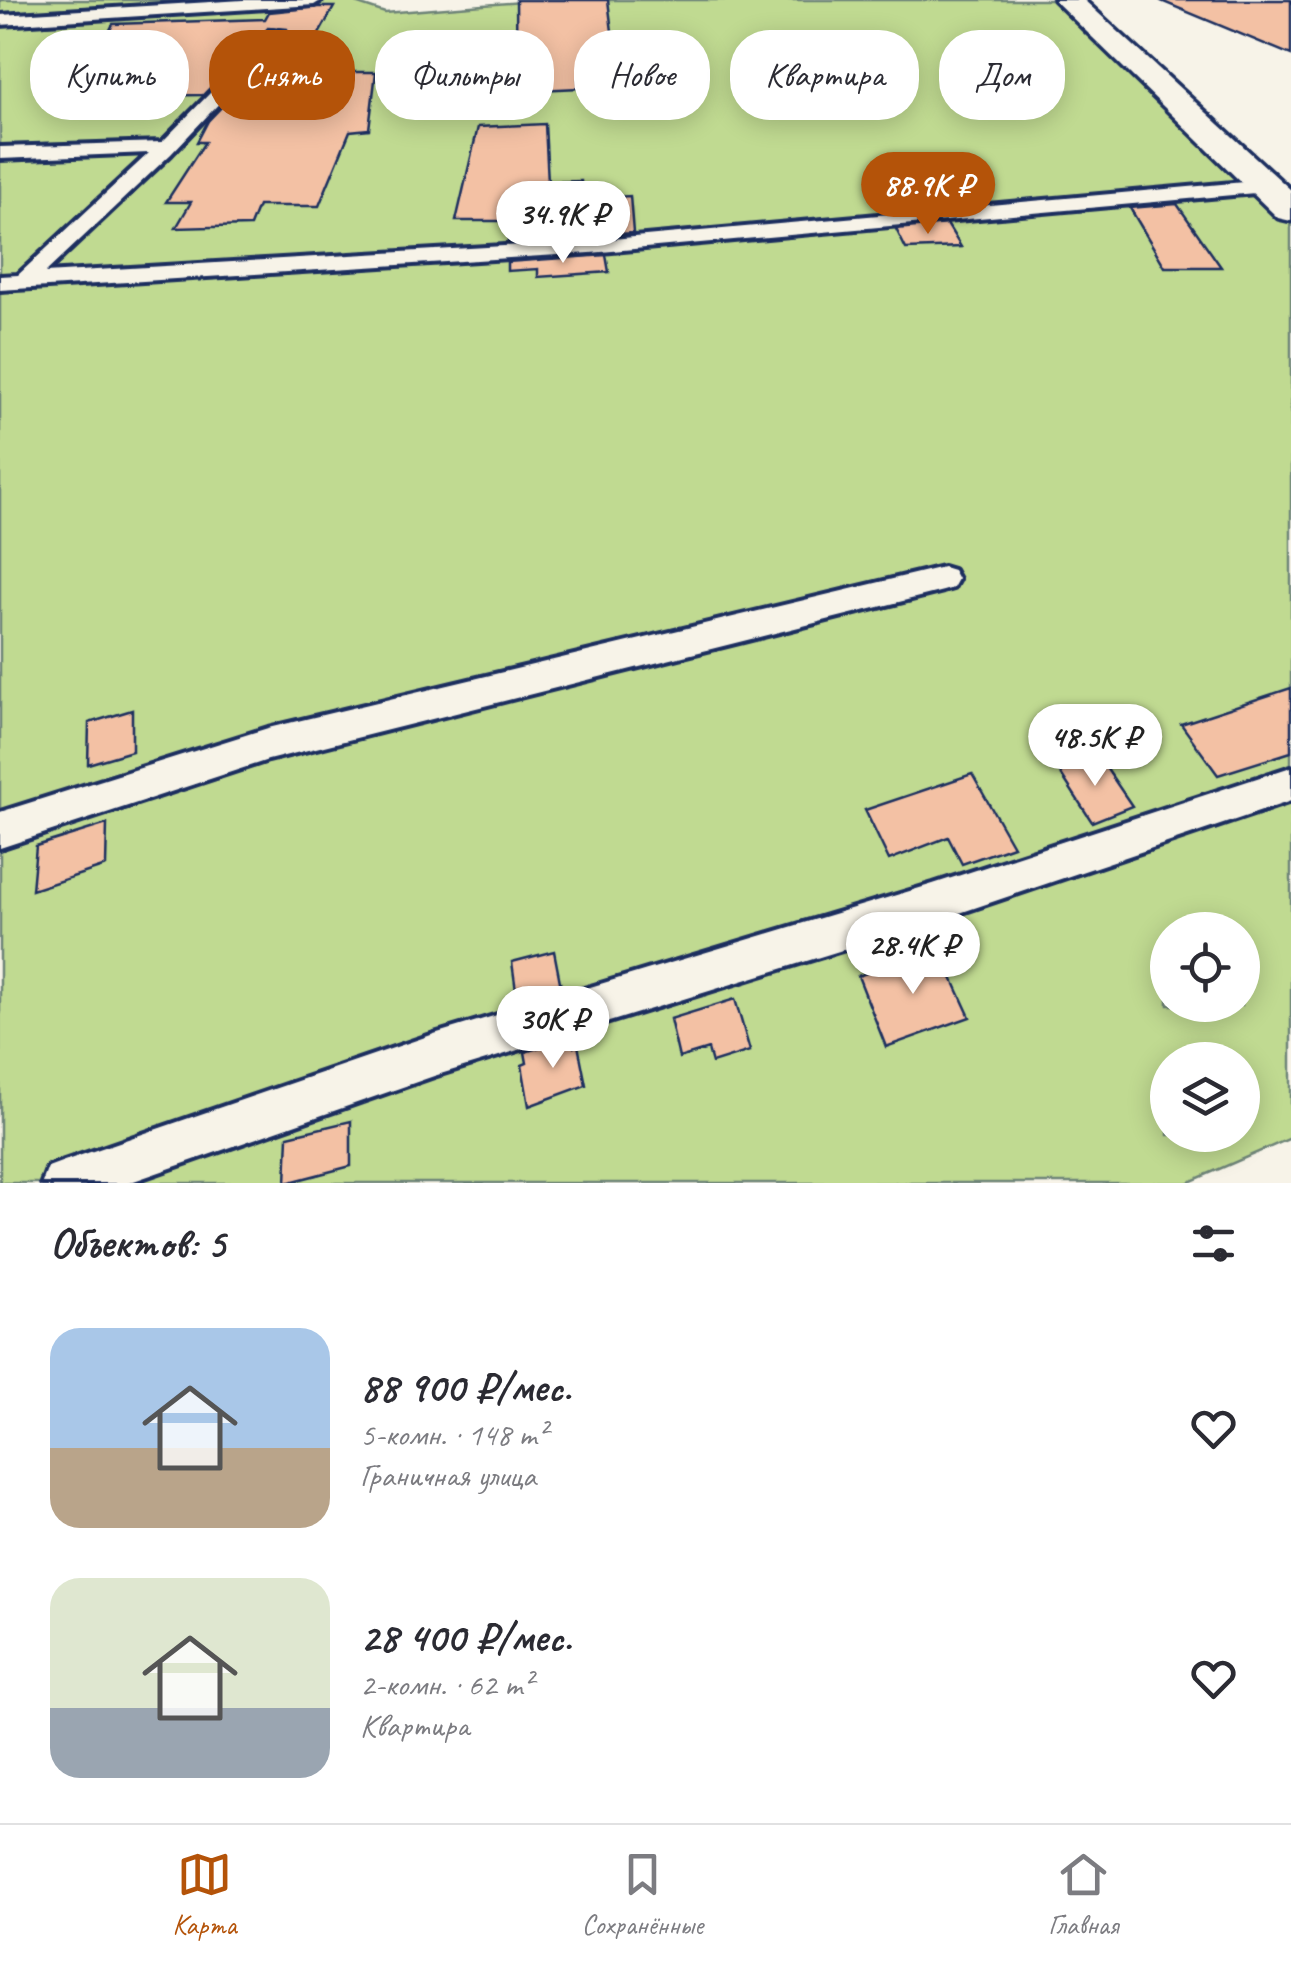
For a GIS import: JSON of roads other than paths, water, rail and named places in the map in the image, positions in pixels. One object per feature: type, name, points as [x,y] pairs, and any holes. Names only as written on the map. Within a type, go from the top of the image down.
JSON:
[{"type":"street","points":[[1068,0],[1291,210]]},
{"type":"lane","points":[[0,20],[314,0]]},
{"type":"lane","points":[[26,280],[209,105]]},
{"type":"lane","points":[[0,153],[168,147]]},
{"type":"lane","points":[[0,283],[590,247],[1266,186]]},
{"type":"lane","points":[[0,830],[268,744],[944,579]]},
{"type":"lane","points":[[64,1183],[434,1055],[933,904],[1291,784]]}]
